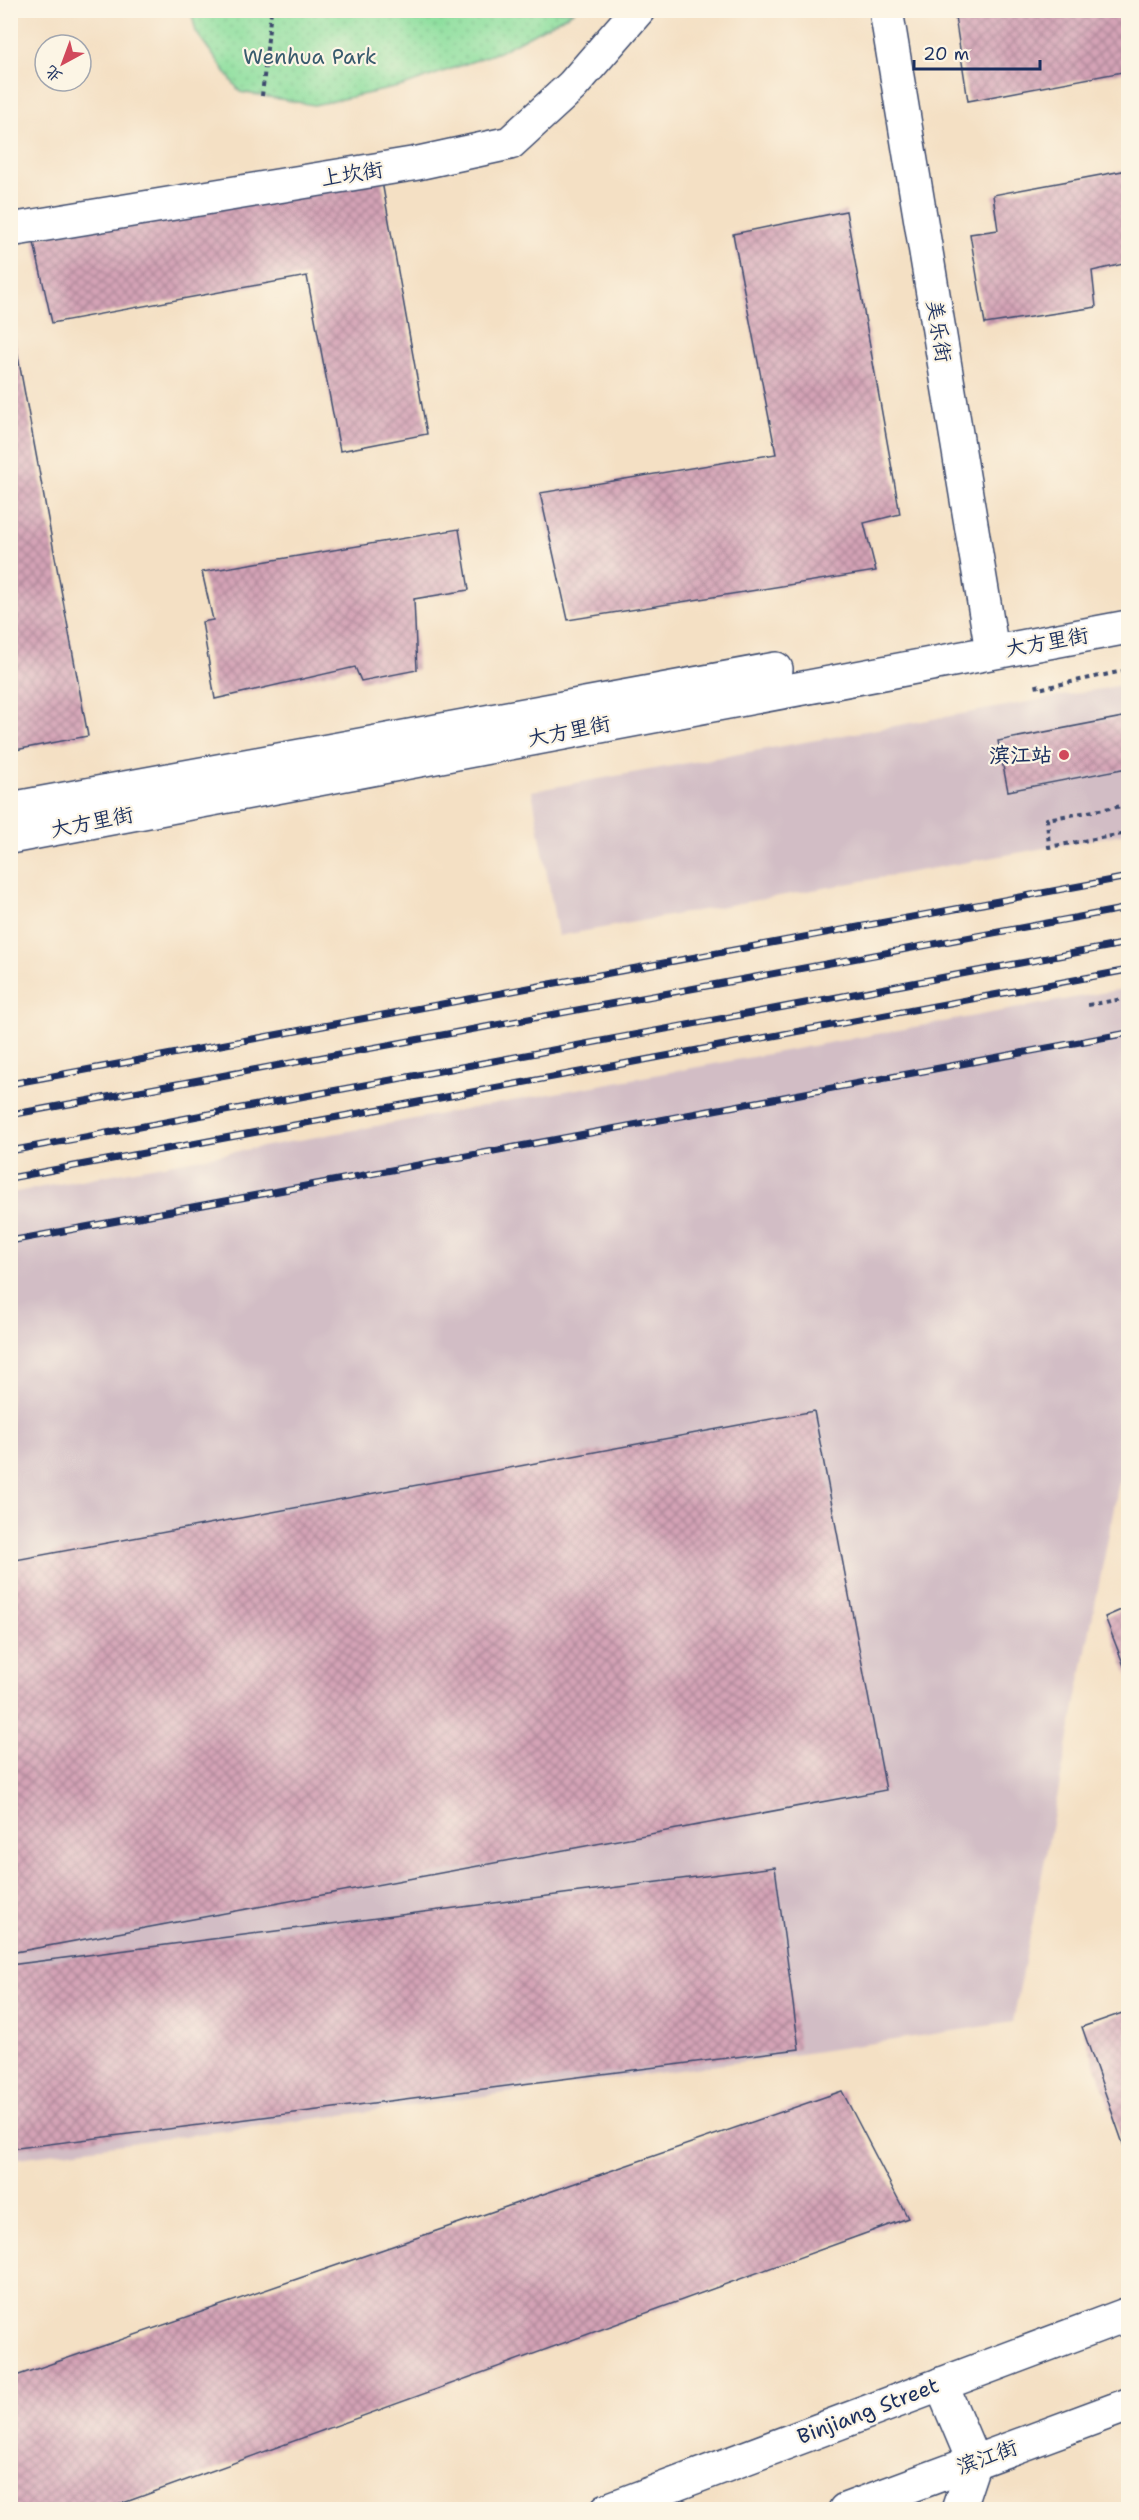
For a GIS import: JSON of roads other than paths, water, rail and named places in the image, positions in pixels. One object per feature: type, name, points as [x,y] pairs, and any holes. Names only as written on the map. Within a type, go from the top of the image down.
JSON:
[{"type":"main road","name":"上坎街","points":[[10,230],[418,163],[510,143],[572,86],[638,10]]},
{"type":"main road","name":"美乐街","points":[[886,10],[991,641]]},
{"type":"main road","name":"大方里街","points":[[10,837],[991,641],[1128,604]]},
{"type":"main road","name":"大方里街","points":[[10,809],[991,641],[1128,627]]},
{"type":"main road","name":"Binjiang Street","points":[[607,2510],[1128,2314]]},
{"type":"main road","points":[[941,2384],[974,2462],[958,2510]]},
{"type":"main road","name":"滨江街","points":[[845,2510],[1128,2405]]},
{"type":"railway","points":[[10,1084],[1128,877]]},
{"type":"railway","points":[[10,1115],[1128,908]]},
{"type":"railway","points":[[10,1151],[1128,943]]},
{"type":"railway","points":[[10,1178],[1128,970]]},
{"type":"railway","points":[[10,1241],[1128,1033]]},
{"type":"place","name":"滨江站","points":[[1064,755]]},
{"type":"park label","name":"Wenhua Park","points":[[310,57]]}]
